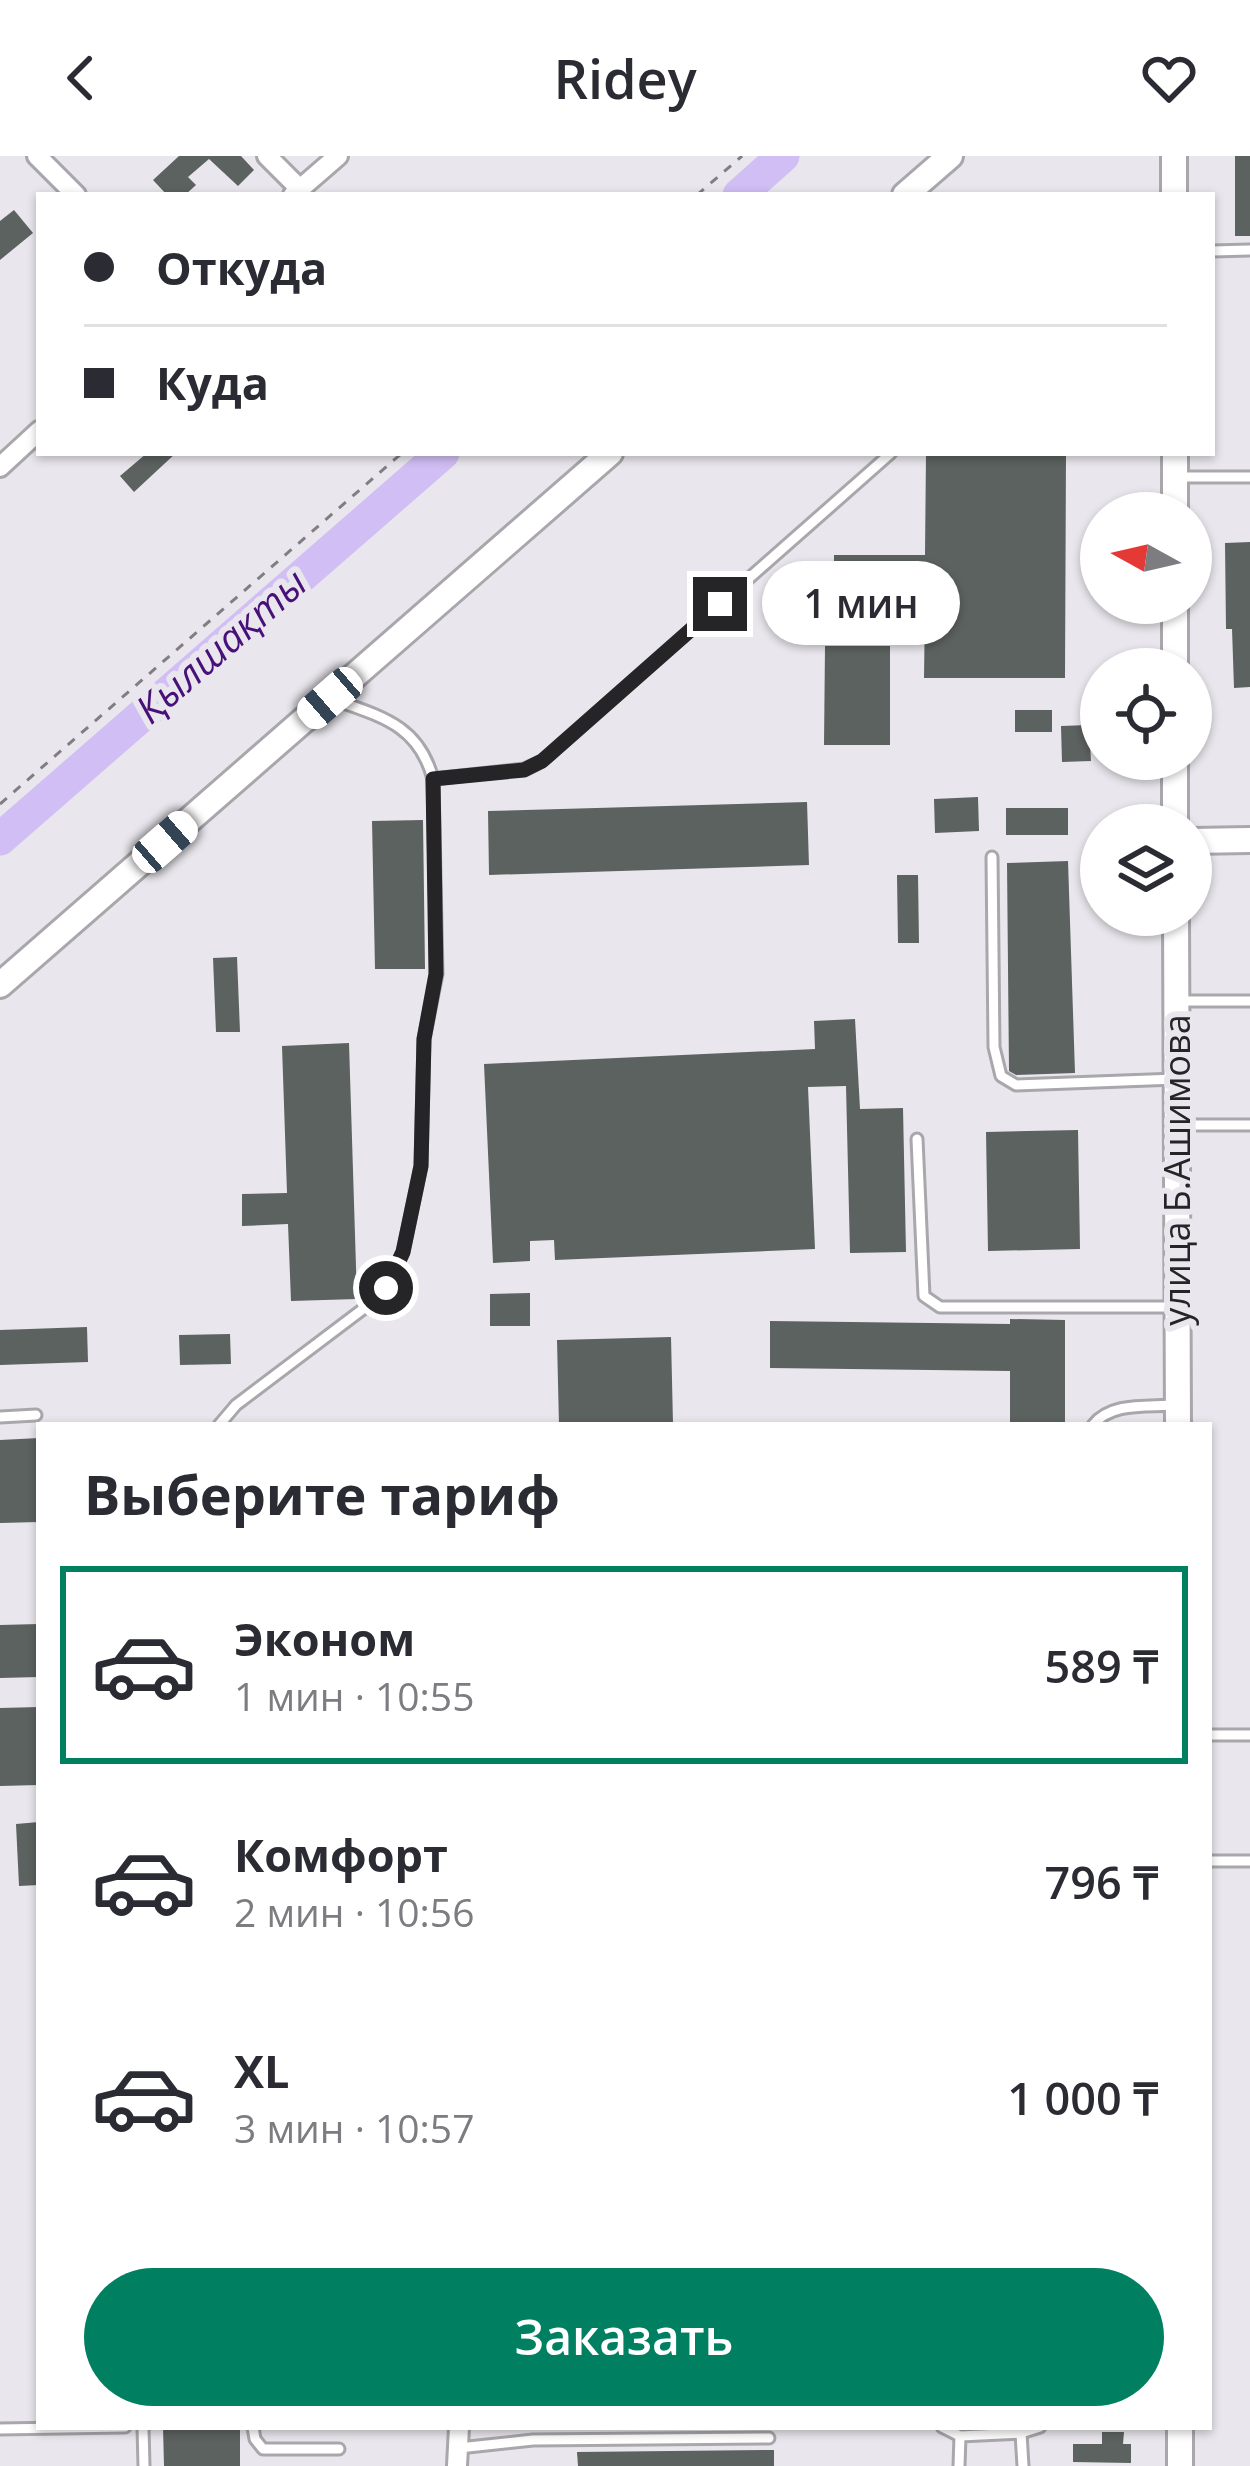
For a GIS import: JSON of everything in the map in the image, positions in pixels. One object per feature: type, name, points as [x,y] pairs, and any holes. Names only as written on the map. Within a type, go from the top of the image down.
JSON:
[{"type":"street","points":[[37,156],[73,192]]},
{"type":"street","points":[[267,156],[297,192],[338,156]]},
{"type":"street","points":[[908,192],[950,156]]},
{"type":"street","points":[[1174,156],[1174,192]]},
{"type":"street","points":[[0,467],[36,433]]},
{"type":"street","points":[[0,985],[607,456]]},
{"type":"street","points":[[1212,841],[1250,841]]},
{"type":"street","name":"улица Б.Ашимова","points":[[1176,936],[1178,1415]]},
{"type":"street","points":[[1180,2430],[1180,2466]]},
{"type":"lane","points":[[1215,250],[1250,250]]},
{"type":"lane","points":[[433,779],[524,770],[542,761],[888,456]]},
{"type":"lane","points":[[1174,465],[1250,477]]},
{"type":"lane","points":[[222,1422],[236,1405],[375,1300],[403,1252],[421,1166],[424,1039],[436,974],[433,779],[423,750],[412,737],[390,721],[330,698]]},
{"type":"lane","points":[[992,857],[994,1047],[1001,1076],[1016,1085],[1176,1079]]},
{"type":"lane","points":[[1176,1001],[1250,1001]]},
{"type":"lane","points":[[1177,1126],[1250,1125]]},
{"type":"lane","points":[[917,1139],[924,1296],[940,1307],[1178,1307]]},
{"type":"lane","points":[[1095,1422],[1117,1409],[1178,1415]]},
{"type":"lane","points":[[0,1417],[36,1415]]},
{"type":"lane","points":[[1212,1736],[1250,1735]]},
{"type":"lane","points":[[1212,1861],[1250,1861]]},
{"type":"lane","points":[[0,2429],[36,2428]]},
{"type":"lane","points":[[143,2430],[144,2466]]},
{"type":"lane","points":[[253,2430],[263,2449],[339,2449]]},
{"type":"lane","points":[[949,2430],[960,2436],[1030,2430]]},
{"type":"lane","points":[[1021,2433],[1023,2466]]},
{"type":"lane","points":[[959,2466],[960,2436]]},
{"type":"lane","points":[[458,2457],[533,2440],[769,2438]]},
{"type":"path","points":[[701,192],[742,156]]},
{"type":"path","points":[[0,804],[399,456]]},
{"type":"building","points":[[179,156],[241,156],[254,170],[238,186],[209,159],[188,177],[196,185],[188,192],[164,192],[153,180]]},
{"type":"building","points":[[1235,156],[1250,156],[1250,236],[1235,236]]},
{"type":"building","points":[[14,210],[33,233],[0,260],[0,221]]},
{"type":"building","points":[[143,456],[173,456],[134,492],[120,476]]},
{"type":"building","points":[[926,456],[1066,456],[1065,678],[924,678],[925,603],[834,602],[834,555],[925,555]]},
{"type":"building","points":[[1250,542],[1250,687],[1234,688],[1232,629],[1226,629],[1225,543]]},
{"type":"building","points":[[825,646],[890,646],[890,745],[824,745]]},
{"type":"building","points":[[1015,710],[1052,710],[1052,732],[1015,732]]},
{"type":"building","points":[[1080,725],[1080,761],[1062,762],[1061,726]]},
{"type":"building","points":[[978,797],[979,831],[935,833],[934,799]]},
{"type":"building","points":[[807,802],[809,865],[489,875],[488,811]]},
{"type":"building","points":[[1006,808],[1068,808],[1068,835],[1006,835]]},
{"type":"building","points":[[423,820],[425,969],[375,969],[372,821]]},
{"type":"building","points":[[1068,861],[1075,1073],[1016,1075],[1009,1071],[1007,863]]},
{"type":"building","points":[[897,875],[918,875],[919,943],[898,943]]},
{"type":"building","points":[[237,957],[240,1032],[216,1032],[213,958]]},
{"type":"building","points":[[855,1019],[860,1109],[903,1108],[906,1252],[850,1253],[846,1086],[808,1087],[815,1249],[555,1260],[554,1240],[530,1241],[530,1261],[493,1263],[484,1064],[815,1049],[814,1021]]},
{"type":"building","points":[[349,1043],[357,1299],[291,1301],[288,1224],[242,1226],[242,1194],[287,1193],[282,1046]]},
{"type":"building","points":[[1078,1130],[1080,1249],[988,1251],[986,1132]]},
{"type":"building","points":[[530,1293],[530,1326],[490,1326],[490,1294]]},
{"type":"building","points":[[1010,1319],[1065,1320],[1065,1422],[1010,1422],[1010,1371],[770,1368],[770,1321],[1010,1324]]},
{"type":"building","points":[[87,1327],[88,1362],[0,1365],[0,1330]]},
{"type":"building","points":[[230,1334],[231,1364],[180,1365],[179,1335]]},
{"type":"building","points":[[671,1337],[673,1422],[559,1422],[557,1340]]},
{"type":"building","points":[[36,1438],[36,1522],[0,1523],[0,1440]]},
{"type":"building","points":[[36,1624],[36,1677],[0,1678],[0,1625]]},
{"type":"building","points":[[36,1707],[36,1785],[0,1786],[0,1708]]},
{"type":"building","points":[[36,1822],[36,1885],[19,1886],[16,1824]]},
{"type":"building","points":[[163,2430],[240,2430],[240,2466],[164,2466]]},
{"type":"building","points":[[1102,2432],[1124,2432],[1123,2444],[1131,2444],[1131,2463],[1073,2462],[1073,2444],[1102,2444]]},
{"type":"building","points":[[774,2450],[774,2466],[578,2466],[577,2452]]},
{"type":"waterway","name":"Қылшақты","points":[[742,192],[783,156]]},
{"type":"waterway","name":"Қылшақты","points":[[0,839],[440,456]]},
{"type":"route","points":[[386,1288],[403,1252],[421,1166],[424,1039],[436,974],[433,779],[524,770],[542,761],[720,604]]}]
